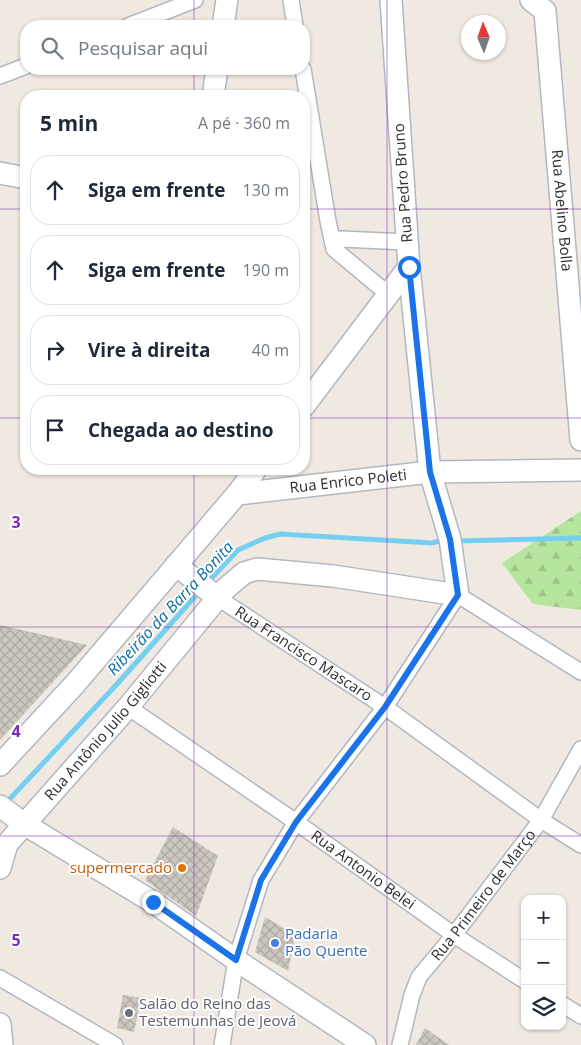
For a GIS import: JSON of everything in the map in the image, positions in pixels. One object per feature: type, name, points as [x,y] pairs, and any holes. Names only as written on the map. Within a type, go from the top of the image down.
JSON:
[{"type":"street","points":[[143,20],[195,0]]},
{"type":"street","points":[[224,20],[227,0]]},
{"type":"street","points":[[291,0],[295,20]]},
{"type":"street","name":"Rua Pedro Bruno","points":[[391,0],[409,267],[430,472],[450,539],[458,595]]},
{"type":"street","name":"Rua Abelino Bolla","points":[[539,4],[581,440]]},
{"type":"street","points":[[0,76],[20,68]]},
{"type":"street","points":[[214,90],[216,75]]},
{"type":"street","points":[[304,75],[306,90]]},
{"type":"street","points":[[310,112],[328,221],[337,241],[334,249],[388,294]]},
{"type":"street","points":[[0,173],[20,177]]},
{"type":"street","points":[[337,241],[407,242]]},
{"type":"street","points":[[310,398],[409,267]]},
{"type":"street","name":"Rua Enrico Poleti","points":[[237,494],[430,472],[581,470]]},
{"type":"street","points":[[0,765],[75,684],[178,567],[251,475]]},
{"type":"street","name":"Rua Francisco Mascaro","points":[[178,567],[212,593],[385,707],[541,820],[581,845]]},
{"type":"street","name":"Rua Antônio Julio Gigliotti","points":[[0,868],[7,844],[128,707],[212,593],[225,589],[244,573],[257,569],[333,576],[458,595]]},
{"type":"street","points":[[222,1045],[236,960],[261,880],[296,822],[385,707],[458,595],[581,672]]},
{"type":"street","name":"Rua Antonio Belei","points":[[128,707],[296,822],[454,935],[521,978]]},
{"type":"street","name":"Rua Primeiro de Março","points":[[400,1045],[412,995],[419,977],[454,935],[541,820],[581,749]]},
{"type":"street","points":[[2,807],[24,824],[153,902],[236,960],[365,1045]]},
{"type":"street","points":[[0,978],[114,1045]]},
{"type":"street","points":[[566,1007],[581,1016]]},
{"type":"street","points":[[0,1024],[2,1045]]},
{"type":"green space","points":[[581,511],[581,610],[533,604],[502,563]]},
{"type":"building","points":[[0,625],[87,645],[0,740]]},
{"type":"building","name":"supermercado","points":[[173,827],[218,856],[196,916],[145,880]]},
{"type":"building","name":"Padaria Pão Quente","points":[[265,917],[295,935],[288,971],[255,952]]},
{"type":"building","name":"Salão do Reino das Testemunhas de Jeová","points":[[123,995],[141,998],[134,1032],[117,1028]]},
{"type":"building","points":[[425,1028],[449,1045],[416,1045]]},
{"type":"waterway","name":"Ribeirão da Barra Bonita","points":[[207,583],[238,550],[265,538],[280,534],[432,543],[439,541]]},
{"type":"waterway","name":"Ribeirão da Barra Bonita","points":[[455,541],[581,538]]},
{"type":"waterway","name":"Ribeirão da Barra Bonita","points":[[5,804],[118,683],[200,591]]},
{"type":"place","name":"supermercado","points":[[182,868]]},
{"type":"place","name":"Padaria Pão Quente","points":[[275,943]]},
{"type":"place","name":"Salão do Reino das Testemunhas de Jeová","points":[[129,1013]]},
{"type":"route","points":[[153,902],[236,960],[261,880],[296,822],[385,707],[458,595],[450,539],[430,472],[409,267]]}]
